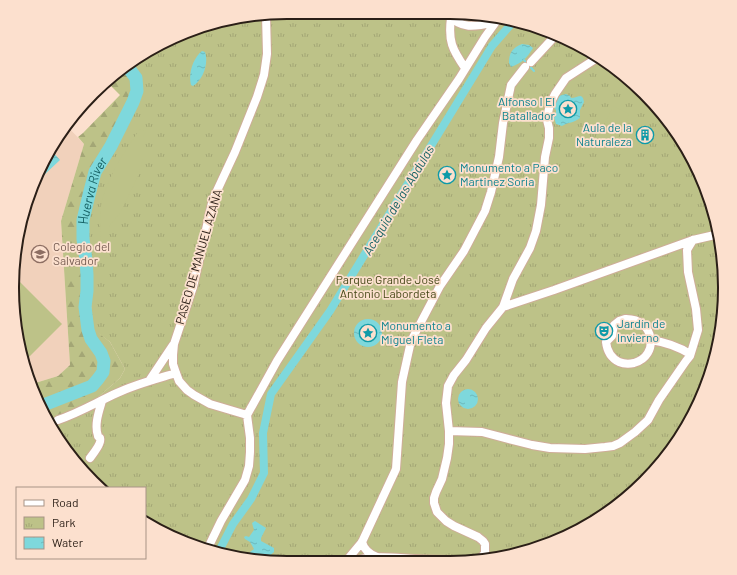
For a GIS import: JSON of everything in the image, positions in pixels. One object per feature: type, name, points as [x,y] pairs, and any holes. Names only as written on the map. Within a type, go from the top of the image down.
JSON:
[{"type":"street","points":[[449,19],[450,40],[453,49],[465,68]]},
{"type":"street","points":[[455,19],[465,26],[480,26],[491,22]]},
{"type":"street","name":"PASEO DE MANUEL AZAÑA","points":[[247,415],[210,404],[187,390],[176,373],[173,355],[174,344],[194,287],[214,199],[235,152],[257,97],[264,75],[267,54],[266,20]]},
{"type":"street","points":[[210,545],[221,521],[245,480],[250,452],[247,415],[277,362],[417,140],[494,23]]},
{"type":"street","points":[[350,556],[362,542],[396,469],[402,382],[411,341],[440,286],[464,251],[485,211],[499,157],[503,123],[511,85],[552,39]]},
{"type":"street","points":[[484,554],[485,544],[483,540],[446,521],[440,516],[435,508],[434,498],[442,479],[449,444],[446,403],[448,386],[486,328],[503,307],[512,279],[530,248],[536,231],[541,205],[544,164],[549,138],[547,120],[550,104],[566,78],[593,60]]},
{"type":"street","points":[[503,307],[693,240],[713,235]]},
{"type":"street","points":[[449,431],[482,432],[532,445],[550,448],[585,449],[613,446],[635,432],[648,420],[659,400],[686,362],[698,330],[696,309],[688,272],[687,250],[693,240]]},
{"type":"street","points":[[508,291],[518,302]]},
{"type":"street","points":[[629,319],[641,323],[649,332],[651,340],[647,355],[634,363],[626,364],[618,361],[605,347],[612,336],[615,321],[629,319]]},
{"type":"street","points":[[651,340],[671,345],[690,354]]},
{"type":"street","points":[[149,381],[174,344]]},
{"type":"street","points":[[58,420],[81,411],[118,392],[176,373]]},
{"type":"street","points":[[90,458],[100,444],[101,440],[96,433],[96,429],[102,401]]},
{"type":"street","points":[[362,542],[366,550],[374,556]]},
{"type":"shaded area","name":"Colegio del Salvador","points":[[70,129],[84,144],[61,221],[70,365],[58,376],[36,383],[24,340],[21,323],[19,288],[21,252],[33,201],[39,185],[55,153]]},
{"type":"green space","name":"Parque Grande José Antonio Labordeta","points":[[288,19],[450,19],[485,21],[519,28],[552,39],[599,64],[627,86],[651,110],[673,138],[698,185],[713,235],[716,252],[718,288],[716,323],[713,340],[698,390],[673,437],[651,465],[627,489],[599,511],[552,536],[519,547],[485,554],[450,556],[288,556],[252,554],[201,542],[185,536],[146,516],[146,487],[108,487],[74,451],[53,419],[71,413],[96,399],[120,378],[125,369],[110,342],[93,329],[89,270],[85,239],[89,195],[95,172],[111,146],[133,102],[137,91],[136,78],[130,70],[153,55],[185,39],[235,24],[252,21]]},
{"type":"green space","points":[[130,70],[136,78],[137,91],[111,146],[95,172],[85,239],[89,270],[93,328],[110,342],[125,369],[120,378],[96,399],[71,413],[53,419],[36,383],[58,376],[70,365],[61,221],[84,144],[78,137],[120,95],[111,86]]},
{"type":"green space","points":[[613,106],[629,114],[614,146],[598,138]]},
{"type":"green space","points":[[140,129],[146,131],[143,137],[143,159],[138,176],[120,213],[110,225],[108,242],[101,241],[100,210],[105,191],[118,163]]},
{"type":"green space","points":[[19,281],[62,324],[28,358],[21,323]]},
{"type":"water","points":[[522,44],[529,45],[533,48],[524,60],[511,67],[509,63],[510,54],[513,49]]},
{"type":"water","points":[[202,51],[205,52],[206,66],[200,80],[193,86],[191,85],[190,81],[192,66]]},
{"type":"water","points":[[566,94],[571,98],[581,96],[584,102],[580,110],[580,118],[562,126],[556,124],[554,117],[556,115],[556,110],[554,108],[558,97]]},
{"type":"water","points":[[55,154],[60,160],[44,175]]},
{"type":"water","points":[[368,319],[378,323],[382,333],[378,343],[368,347],[358,343],[354,333],[358,323]]},
{"type":"water","points":[[468,389],[475,392],[478,399],[475,406],[468,409],[461,406],[458,399],[461,392]]},
{"type":"water","points":[[255,521],[266,528],[261,541],[274,548],[274,552],[270,555],[250,554],[254,549],[250,542],[244,537],[249,537],[254,530],[252,523]]},
{"type":"waterway","name":"Acequia de las Abdulas","points":[[221,548],[233,524],[251,499],[264,473],[263,433],[271,394],[330,311],[492,46],[510,26]]},
{"type":"waterway","points":[[524,60],[534,71]]},
{"type":"waterway","name":"Huerva River","points":[[46,404],[92,386],[103,372],[104,361],[101,353],[91,339],[88,330],[85,307],[87,275],[83,239],[83,220],[95,172],[111,146],[137,91],[136,78],[130,70]]},
{"type":"place","name":"Alfonso I El Batallador","points":[[568,109]]},
{"type":"place","name":"Aula de la Naturaleza","points":[[645,135]]},
{"type":"place","name":"Monumento a Paco Martinez Soria","points":[[447,175]]},
{"type":"place","name":"Colegio del Salvador","points":[[40,254]]},
{"type":"place","name":"Jardín de Invierno","points":[[604,331]]},
{"type":"place","name":"Monumento a Miguel Fleta","points":[[368,333]]}]
